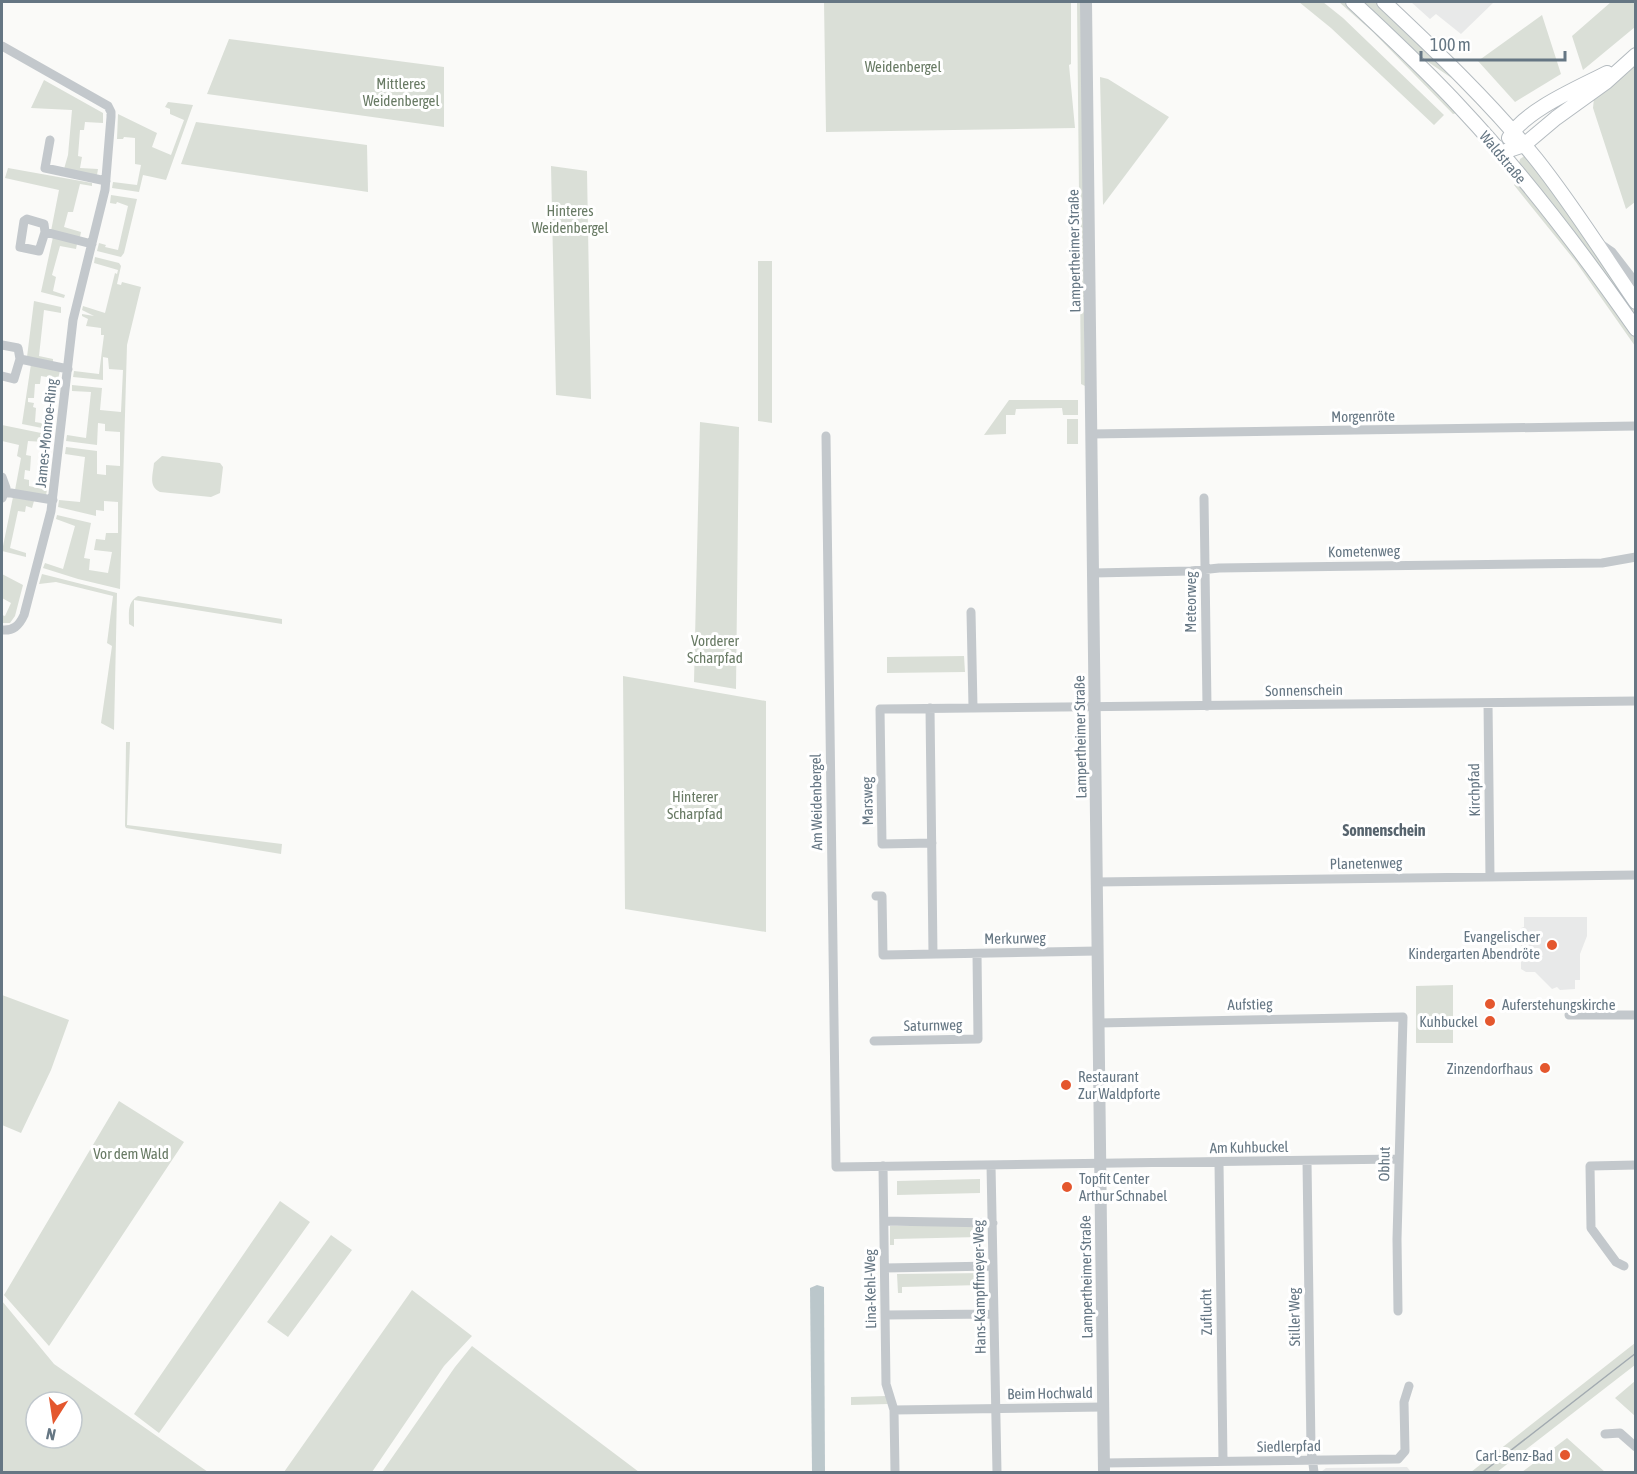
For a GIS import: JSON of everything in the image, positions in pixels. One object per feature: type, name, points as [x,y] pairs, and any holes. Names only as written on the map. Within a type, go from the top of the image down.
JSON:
[{"type":"main road","name":"Waldstraße","points":[[1353,2],[1438,83],[1500,153],[1583,255],[1635,329]]},
{"type":"main road","name":"Waldstraße","points":[[1384,2],[1447,61],[1524,145],[1593,239],[1635,302]]},
{"type":"main road","points":[[1500,153],[1524,145],[1556,117],[1606,82],[1635,55]]},
{"type":"main road","points":[[1500,153],[1512,131],[1549,103],[1620,68]]},
{"type":"street","name":"Lampertheimer Straße","points":[[1086,2],[1104,1468]]},
{"type":"street","name":"James-Monroe-Ring","points":[[2,46],[109,107],[111,117],[106,181],[73,320],[53,500],[24,615],[20,624],[14,628],[2,630]]},
{"type":"street","points":[[50,140],[45,168],[106,181]]},
{"type":"street","points":[[45,232],[92,244]]},
{"type":"street","name":"Waldstraße","points":[[1593,239],[1612,252],[1635,283]]},
{"type":"street","name":"James-Monroe-Ring","points":[[2,345],[18,348],[20,359],[68,369]]},
{"type":"street","points":[[2,376],[14,379],[20,359]]},
{"type":"street","name":"Morgenröte","points":[[1091,434],[1635,426]]},
{"type":"street","name":"Am Weidenbergel","points":[[826,436],[836,1167],[883,1166]]},
{"type":"street","name":"James-Monroe-Ring","points":[[2,477],[5,484],[3,495],[53,500]]},
{"type":"street","name":"Meteorweg","points":[[1204,498],[1207,706]]},
{"type":"street","name":"Kometenweg","points":[[1093,573],[1602,562],[1635,557]]},
{"type":"street","points":[[971,612],[973,707]]},
{"type":"street","name":"Sonnenschein","points":[[880,709],[1635,701]]},
{"type":"street","name":"Kirchpfad","points":[[1488,703],[1490,877]]},
{"type":"street","points":[[930,708],[933,954]]},
{"type":"street","name":"Marsweg","points":[[880,709],[882,844],[932,843]]},
{"type":"street","name":"Planetenweg","points":[[1096,882],[1635,875]]},
{"type":"street","name":"Merkurweg","points":[[876,896],[882,896],[883,955],[1097,951]]},
{"type":"street","name":"Saturnweg","points":[[874,1041],[978,1039],[977,954]]},
{"type":"street","points":[[1569,1015],[1635,1015]]},
{"type":"street","name":"Aufstieg","points":[[1098,1023],[1403,1017]]},
{"type":"street","name":"Obhut","points":[[1398,1311],[1403,1017]]},
{"type":"street","name":"Am Kuhbuckel","points":[[1100,1164],[1399,1159]]},
{"type":"street","name":"Stiller Weg","points":[[1307,1161],[1314,1473]]},
{"type":"street","name":"Zuflucht","points":[[1220,1163],[1224,1461]]},
{"type":"street","points":[[883,1166],[1100,1164]]},
{"type":"street","name":"Hans-Kampffmeyer-Weg","points":[[991,1165],[997,1409]]},
{"type":"street","points":[[1624,1266],[1616,1262],[1591,1228],[1590,1166],[1635,1165]]},
{"type":"street","name":"Lina-Kehl-Weg","points":[[883,1166],[886,1384],[894,1410]]},
{"type":"street","points":[[884,1221],[993,1223]]},
{"type":"street","points":[[885,1268],[993,1266]]},
{"type":"street","points":[[885,1315],[994,1314]]},
{"type":"street","name":"Siedlerpfad","points":[[1104,1468],[1224,1461],[1398,1459],[1405,1451],[1404,1402],[1409,1386]]},
{"type":"street","name":"Beim Hochwald","points":[[894,1410],[1103,1407]]},
{"type":"street","name":"Beim Hochwald","points":[[997,1409],[998,1473]]},
{"type":"street","points":[[894,1410],[895,1473]]},
{"type":"street","points":[[1605,1434],[1620,1433],[1635,1447]]},
{"type":"shaded area","points":[[1411,2],[1494,2],[1461,34],[1436,14],[1430,19]]},
{"type":"shaded area","name":"Evangelischer Kindergarten Abendröte","points":[[1524,917],[1587,917],[1587,936],[1580,954],[1580,980],[1575,980],[1575,989],[1560,990],[1557,987],[1552,989],[1535,972],[1526,972],[1521,969],[1521,928],[1524,927]]},
{"type":"shaded area","points":[[817,1285],[824,1287],[825,1472],[812,1472],[810,1288]]},
{"type":"shaded area","points":[[1407,1467],[1411,1472],[1321,1472],[1326,1468]]},
{"type":"green space","name":"Weidenbergel","points":[[824,2],[1071,2],[1071,64],[1069,65],[1075,128],[826,132]]},
{"type":"green space","points":[[1077,2],[1081,2],[1085,386],[1081,384]]},
{"type":"green space","points":[[1299,2],[1323,2],[1343,18],[1444,115],[1434,125],[1331,28]]},
{"type":"green space","points":[[1339,2],[1344,2],[1376,30],[1457,113],[1453,114],[1373,32]]},
{"type":"green space","points":[[1361,2],[1376,2],[1459,80],[1507,132],[1506,134],[1453,79],[1415,53]]},
{"type":"green space","points":[[1611,2],[1635,2],[1635,27],[1583,70],[1572,36]]},
{"type":"green space","points":[[1542,15],[1561,74],[1515,102],[1478,61]]},
{"type":"green space","name":"Mittleres Weidenbergel","points":[[229,39],[444,67],[444,127],[207,94]]},
{"type":"green space","points":[[1635,63],[1635,202],[1626,209],[1593,108],[1594,98]]},
{"type":"green space","points":[[1100,77],[1108,79],[1169,117],[1103,205]]},
{"type":"green space","points":[[44,80],[103,113],[103,123],[85,122],[84,130],[80,130],[78,156],[82,157],[80,168],[98,169],[97,175],[64,169],[68,155],[72,110],[31,108]]},
{"type":"green space","points":[[168,102],[193,105],[166,180],[143,175],[139,192],[112,188],[113,182],[137,185],[141,165],[135,164],[135,138],[117,139],[118,114],[157,133],[152,147],[171,155],[184,120],[170,114],[170,109],[165,107]]},
{"type":"green space","points":[[196,122],[367,145],[368,192],[181,164]]},
{"type":"green space","points":[[1526,155],[1635,309],[1635,319],[1519,164],[1520,159]]},
{"type":"green space","name":"Hinteres Weidenbergel","points":[[551,166],[587,171],[591,399],[556,395]]},
{"type":"green space","points":[[8,168],[92,183],[92,186],[80,184],[73,212],[68,212],[64,227],[81,232],[80,237],[51,231],[59,190],[5,178]]},
{"type":"green space","points":[[1517,181],[1580,259],[1635,338],[1635,346],[1576,262],[1514,185]]},
{"type":"green space","points":[[111,195],[137,199],[124,253],[121,257],[97,251],[99,243],[118,250],[128,206],[117,202],[116,204],[110,203]]},
{"type":"green space","points":[[53,237],[77,244],[76,249],[60,246],[52,275],[56,277],[53,291],[65,295],[64,298],[41,292]]},
{"type":"green space","points":[[95,257],[119,263],[121,266],[117,284],[121,285],[122,282],[141,287],[127,345],[120,589],[43,568],[45,563],[63,569],[75,526],[56,519],[57,515],[91,523],[84,558],[90,559],[89,570],[108,573],[112,552],[94,550],[96,539],[105,540],[106,533],[118,533],[118,502],[104,501],[104,511],[96,510],[96,516],[58,507],[59,500],[80,502],[85,457],[65,454],[66,447],[97,451],[97,474],[106,475],[106,465],[120,466],[120,432],[105,431],[105,424],[98,423],[97,445],[66,441],[67,435],[86,438],[91,392],[72,391],[72,385],[102,388],[100,410],[121,412],[123,370],[109,369],[108,358],[103,357],[103,380],[73,377],[74,371],[99,374],[104,335],[101,335],[101,328],[86,326],[88,319],[82,314],[94,316],[82,310],[83,306],[105,313],[115,273],[117,274],[118,270],[94,263]]},
{"type":"green space","points":[[758,261],[772,261],[772,423],[758,421]]},
{"type":"green space","points":[[34,301],[61,307],[61,313],[44,310],[39,356],[53,359],[53,362],[27,357]]},
{"type":"green space","points":[[31,364],[60,371],[58,379],[41,376],[40,384],[35,384],[34,398],[28,398],[28,402],[34,403],[33,407],[36,408],[35,422],[47,424],[48,421],[53,422],[52,430],[22,424]]},
{"type":"green space","points":[[1009,400],[1078,400],[1078,415],[1063,415],[1062,408],[1016,409],[1015,415],[1006,415],[1006,434],[984,435]]},
{"type":"green space","points":[[1067,419],[1078,419],[1078,444],[1067,444]]},
{"type":"green space","name":"Vorderer Scharpfad","points":[[700,422],[739,427],[736,689],[694,682]]},
{"type":"green space","points":[[2,425],[46,434],[44,442],[28,441],[26,455],[31,456],[30,471],[25,470],[24,479],[29,480],[29,486],[47,490],[46,495],[15,490],[21,458],[17,456],[19,445],[2,441]]},
{"type":"green space","points":[[162,456],[220,463],[223,467],[220,493],[211,497],[156,490],[152,480],[154,463]]},
{"type":"green space","points":[[13,497],[34,501],[32,508],[26,506],[25,512],[18,511],[10,548],[26,553],[26,557],[2,551]]},
{"type":"green space","points":[[2,574],[23,585],[15,616],[10,623],[2,623],[2,615],[5,616],[11,603],[2,598]]},
{"type":"green space","points":[[42,574],[117,593],[114,730],[101,723],[112,646],[107,643],[113,596],[56,582],[39,584]]},
{"type":"green space","points":[[138,596],[282,619],[282,624],[134,600],[134,627],[129,624],[129,608],[134,598]]},
{"type":"green space","points":[[964,656],[965,672],[887,673],[887,657]]},
{"type":"green space","name":"Hinterer Scharpfad","points":[[623,676],[766,701],[766,932],[625,909]]},
{"type":"green space","points":[[126,742],[130,742],[127,825],[282,844],[281,854],[126,828]]},
{"type":"green space","points":[[1453,985],[1453,1043],[1416,1043],[1416,986]]},
{"type":"green space","points":[[2,995],[69,1020],[51,1070],[21,1133],[2,1125]]},
{"type":"green space","name":"Vor dem Wald","points":[[119,1101],[184,1142],[49,1346],[4,1295]]},
{"type":"green space","points":[[980,1179],[980,1193],[897,1195],[897,1181]]},
{"type":"green space","points":[[280,1201],[310,1222],[159,1433],[134,1414]]},
{"type":"green space","points":[[979,1225],[979,1237],[894,1239],[894,1245],[890,1245],[890,1226]]},
{"type":"green space","points":[[331,1235],[352,1250],[288,1337],[267,1322]]},
{"type":"green space","points":[[987,1273],[987,1292],[981,1292],[981,1285],[902,1287],[902,1293],[898,1293],[897,1274]]},
{"type":"green space","points":[[412,1290],[472,1336],[444,1366],[372,1472],[284,1472]]},
{"type":"green space","points":[[2,1301],[54,1364],[208,1472],[2,1472]]},
{"type":"green space","points":[[1635,1343],[1635,1365],[1497,1472],[1471,1472]]},
{"type":"green space","points":[[472,1346],[639,1472],[382,1472]]},
{"type":"green space","points":[[1635,1381],[1635,1416],[1615,1398]]},
{"type":"green space","points":[[886,1396],[888,1404],[851,1405],[851,1397]]},
{"type":"green space","name":"Carl-Benz-Bad","points":[[1567,1438],[1605,1472],[1522,1472]]},
{"type":"tram line","points":[[1483,1472],[1636,1353]]},
{"type":"place","name":"Evangelischer Kindergarten Abendröte","points":[[1552,945]]},
{"type":"place","name":"Auferstehungskirche","points":[[1490,1004]]},
{"type":"place","name":"Kuhbuckel","points":[[1490,1021]]},
{"type":"place","name":"Zinzendorfhaus","points":[[1545,1068]]},
{"type":"place","name":"Restaurant Zur Waldpforte","points":[[1066,1085]]},
{"type":"place","name":"Topfit Center Arthur Schnabel","points":[[1067,1187]]},
{"type":"place","name":"Carl-Benz-Bad","points":[[1565,1455]]},
{"type":"district","name":"Sonnenschein","points":[[1384,830]]}]
